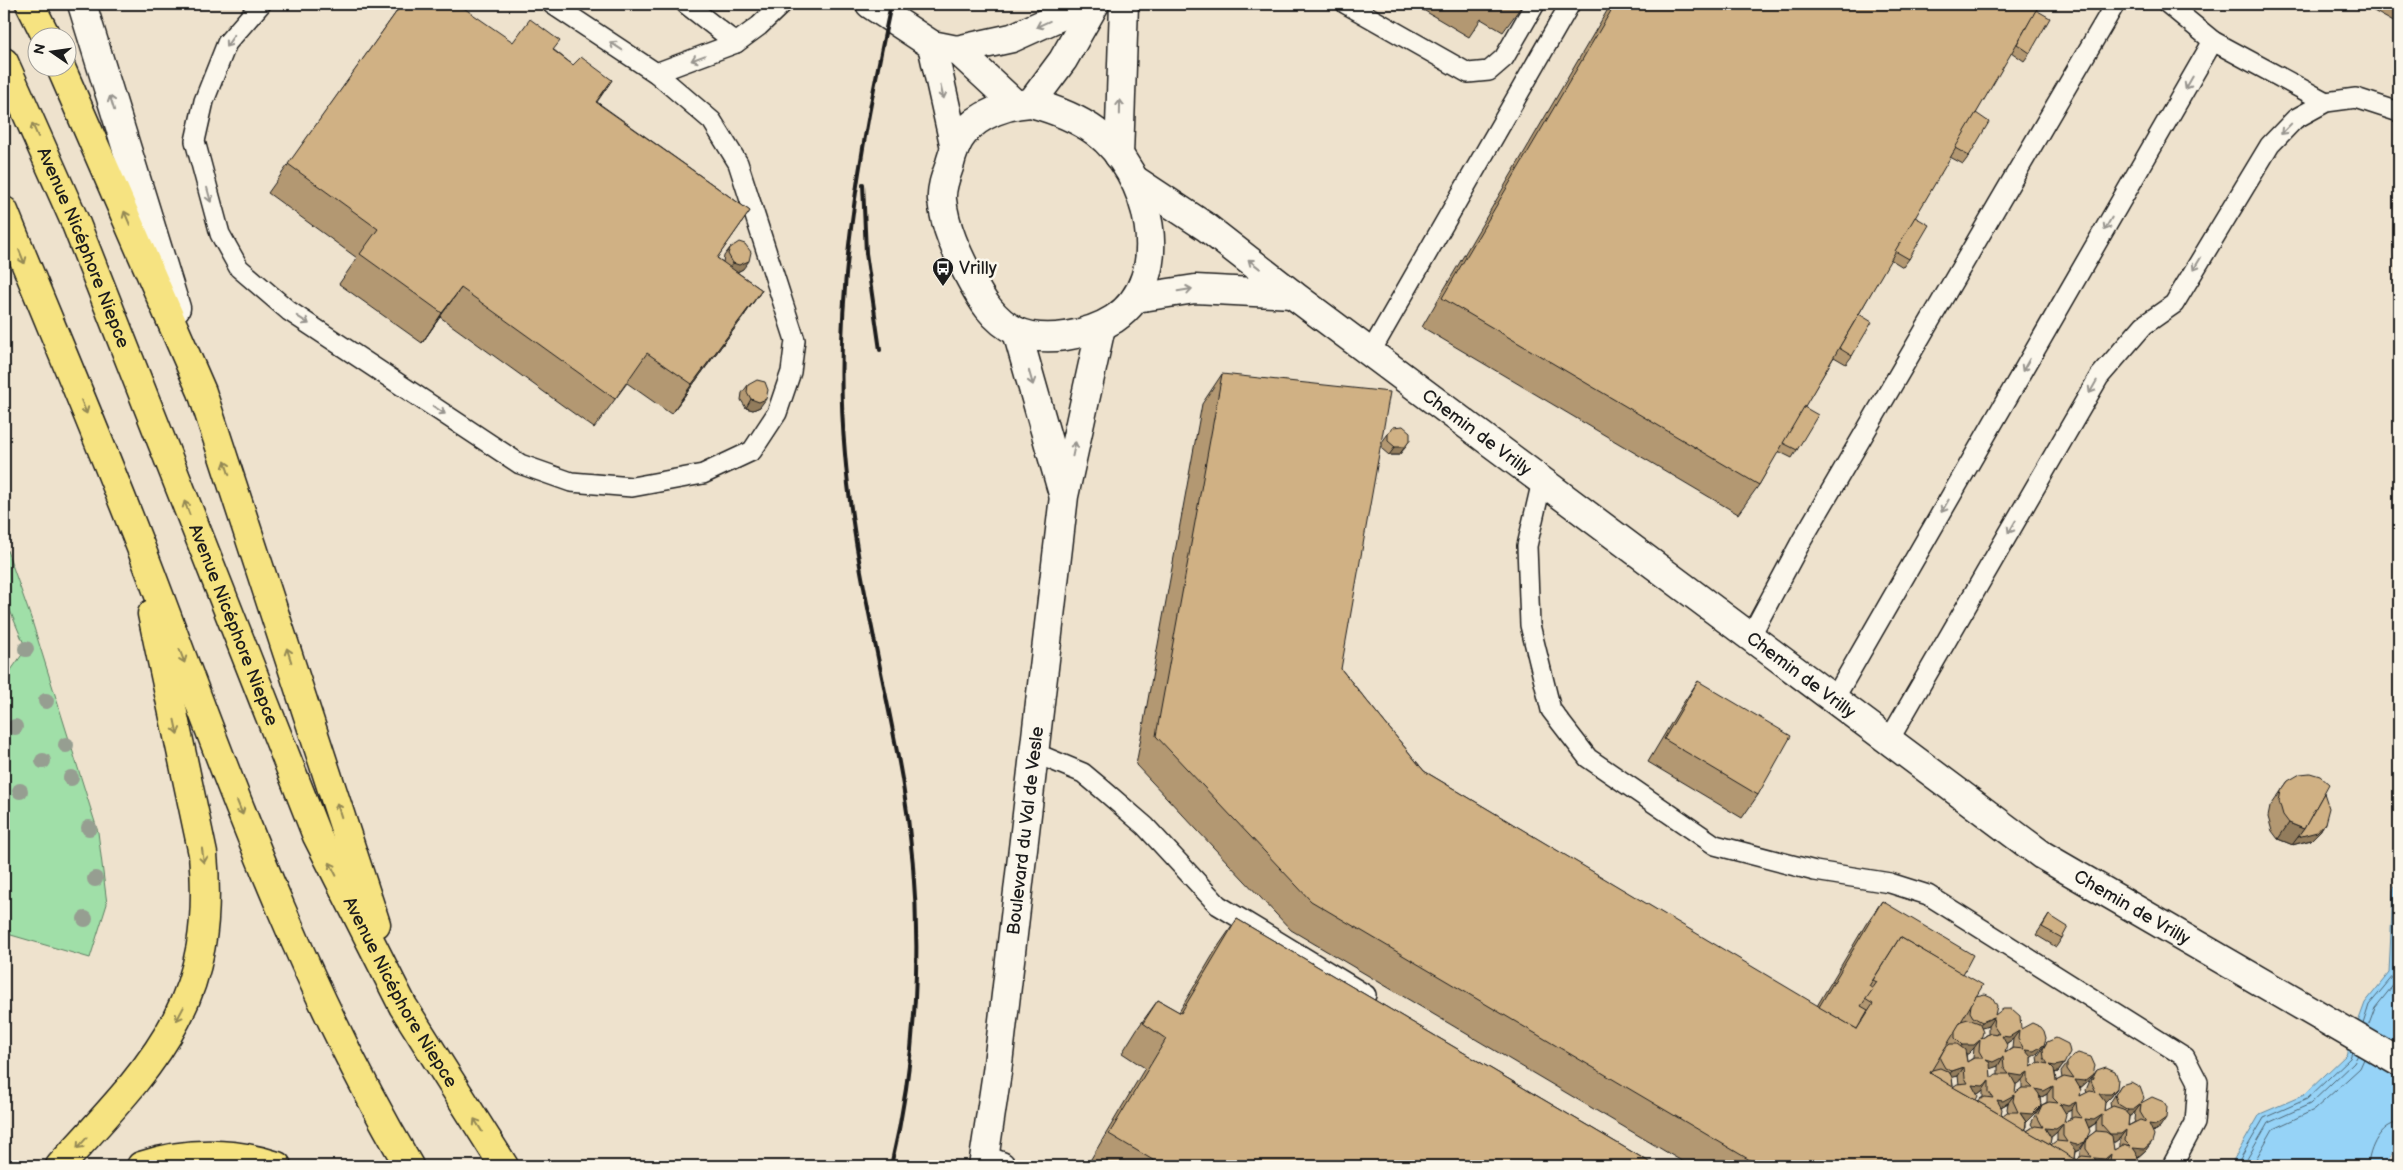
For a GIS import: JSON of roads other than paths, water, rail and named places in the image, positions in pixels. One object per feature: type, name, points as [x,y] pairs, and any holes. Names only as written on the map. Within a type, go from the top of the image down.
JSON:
[{"type":"highway","points":[[30,4],[42,28]]},
{"type":"highway","name":"Avenue Nicéphore Niepce","points":[[4,62],[76,224],[317,836],[403,1006],[504,1166]]},
{"type":"highway","points":[[65,78],[202,392],[403,1006]]},
{"type":"highway","points":[[4,211],[133,526],[278,904],[331,1019],[384,1124],[410,1166]]},
{"type":"highway","points":[[60,1166],[149,1066],[168,1035],[182,1010],[192,984],[198,964],[205,920],[206,886],[203,854],[133,526]]},
{"type":"highway","points":[[141,1166],[178,1157],[206,1154],[256,1159],[277,1166]]},
{"type":"street","points":[[82,4],[202,392]]},
{"type":"street","points":[[870,4],[944,47],[1023,103],[1054,110],[1096,132],[1119,156],[1135,180],[1145,207],[1150,232],[1149,263],[1136,298],[1119,315],[1101,327],[1072,336],[1034,335],[1017,332],[1002,323],[988,308],[955,249],[945,220],[942,198],[944,183],[955,148],[964,133],[978,121],[1023,103],[1064,60],[1095,4]]},
{"type":"street","points":[[944,47],[1012,38],[1087,4]]},
{"type":"street","points":[[1119,156],[1124,4]]},
{"type":"street","points":[[944,47],[955,148]]},
{"type":"street","name":"Chemin de Vrilly","points":[[1135,180],[1206,227],[1370,353],[2042,855],[2399,1062]]},
{"type":"street","points":[[1136,298],[1195,289],[1292,294]]},
{"type":"street","name":"Boulevard du Val de Vesle","points":[[990,1164],[1064,496],[1101,327]]},
{"type":"street","name":"Boulevard du Val de Vesle","points":[[1017,332],[1064,496]]},
{"type":"lane","points":[[261,4],[227,42],[204,101],[195,141],[220,234],[239,268],[290,311],[520,464],[571,482],[632,487],[703,474],[752,451],[777,413],[791,372],[795,340],[738,163],[712,122],[656,73],[552,4]]},
{"type":"lane","points":[[686,4],[736,43]]},
{"type":"lane","points":[[656,73],[736,43],[759,26],[782,4]]},
{"type":"lane","points":[[1346,4],[1468,73],[1488,71],[1504,58],[1535,4]]},
{"type":"lane","points":[[1370,353],[1570,4]]},
{"type":"lane","points":[[1750,637],[1802,540],[2115,4]]},
{"type":"lane","points":[[2168,4],[2213,41],[2326,102]]},
{"type":"lane","points":[[1834,699],[2213,41]]},
{"type":"lane","points":[[1889,740],[2099,377],[2144,325],[2174,304],[2270,145],[2295,120],[2326,102],[2356,98],[2399,112]]},
{"type":"lane","points":[[1542,481],[1527,546],[1530,625],[1551,710],[1588,758],[1715,845],[1815,871],[1890,883],[1928,894],[2185,1057],[2198,1082],[2195,1123],[2172,1166]]},
{"type":"lane","points":[[1035,753],[1083,773],[1145,826],[1218,905],[1378,1002]]},
{"type":"water","points":[[2399,880],[2399,1137],[2386,1166],[2230,1166],[2260,1114],[2304,1095],[2346,1055],[2365,1003],[2389,973],[2393,890]]},
{"type":"railway","points":[[891,4],[859,171],[851,227],[845,283],[842,397],[845,454],[855,536],[902,779],[914,875],[916,973],[913,1022],[901,1119],[891,1166]]},
{"type":"railway","points":[[863,184],[866,253],[880,350]]},
{"type":"place","name":"Vrilly","points":[[943,287]]}]
